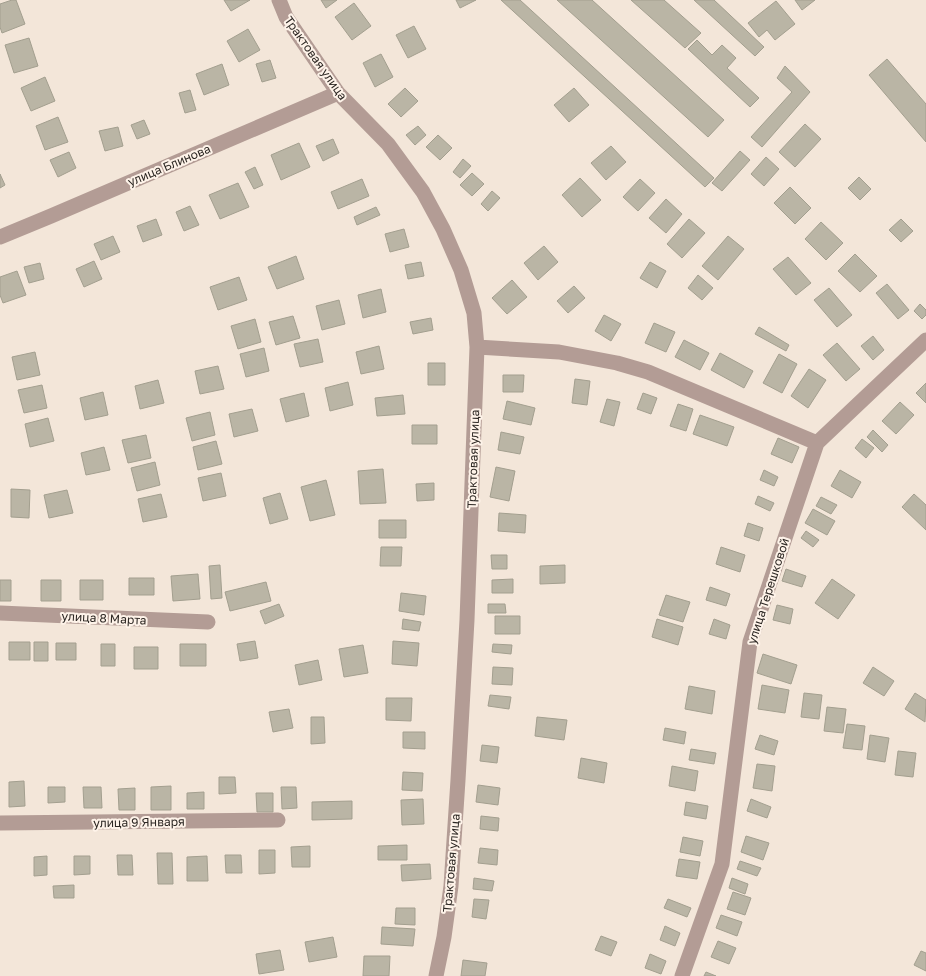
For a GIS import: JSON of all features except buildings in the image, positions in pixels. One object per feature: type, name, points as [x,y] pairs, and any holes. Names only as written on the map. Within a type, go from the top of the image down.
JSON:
[{"type":"street","name":"Трактовая улица","points":[[279,0],[286,17],[338,93],[388,144],[423,192],[443,230],[460,270],[474,313],[477,347],[457,800],[451,886],[436,976]]},
{"type":"street","name":"улица Блинова","points":[[0,237],[338,93]]},
{"type":"street","name":"улица Терешковой","points":[[682,976],[722,864],[750,642],[817,443],[926,340]]},
{"type":"street","points":[[477,347],[559,352],[617,363],[648,372],[817,443]]},
{"type":"street","name":"улица 8 Марта","points":[[0,613],[208,622]]},
{"type":"street","name":"улица 9 Января","points":[[0,823],[278,820]]}]
